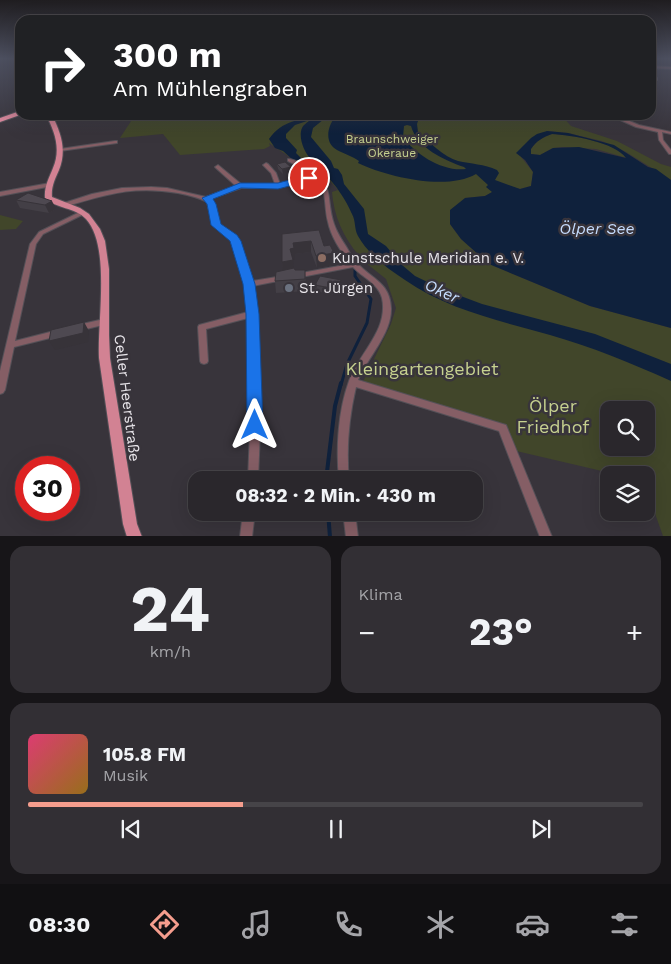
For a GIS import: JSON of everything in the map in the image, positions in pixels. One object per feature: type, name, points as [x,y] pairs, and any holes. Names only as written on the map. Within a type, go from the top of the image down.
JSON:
[{"type":"highway","points":[[0,119],[15,114]]},
{"type":"main road","points":[[51,120],[59,138],[60,150],[59,160],[50,185],[49,198],[82,212]]},
{"type":"main road","name":"Celler Heerstraße","points":[[82,212],[91,219],[104,255],[106,284],[104,362],[130,524],[135,536]]},
{"type":"street","points":[[623,120],[660,132],[671,133]]},
{"type":"street","points":[[660,132],[661,140],[671,153]]},
{"type":"street","points":[[60,150],[115,142]]},
{"type":"street","points":[[290,160],[312,172],[324,185],[333,229],[355,265],[381,288],[386,298],[386,319],[383,328],[364,357],[353,382],[346,414],[343,471]]},
{"type":"street","points":[[266,164],[278,186]]},
{"type":"street","points":[[218,167],[240,186]]},
{"type":"street","points":[[63,205],[109,191],[136,187],[161,188],[207,198],[240,186],[278,186],[309,178],[317,178]]},
{"type":"street","points":[[0,194],[50,185]]},
{"type":"street","points":[[207,198],[211,204],[216,225],[236,241],[249,284],[256,406],[253,471]]},
{"type":"street","points":[[0,390],[29,258],[37,237],[82,212]]},
{"type":"street","points":[[249,284],[355,265]]},
{"type":"street","points":[[204,361],[202,327],[252,314]]},
{"type":"street","points":[[10,345],[104,322]]},
{"type":"street","points":[[353,382],[503,428],[546,536]]},
{"type":"street","points":[[246,536],[248,521]]},
{"type":"street","points":[[350,521],[352,536]]},
{"type":"green space","points":[[132,120],[566,120],[571,126],[617,141],[661,164],[671,167],[671,180],[626,152],[602,141],[568,133],[547,131],[521,157],[533,172],[531,186],[520,189],[504,185],[487,187],[493,192],[485,196],[465,198],[450,224],[461,239],[489,264],[590,306],[671,328],[671,536],[663,536],[655,513],[655,466],[600,466],[600,471],[512,450],[504,427],[362,384],[391,324],[396,308],[386,279],[366,263],[342,230],[335,212],[332,192],[338,190],[324,174],[312,172],[269,143],[270,146],[264,149],[180,155],[163,134],[120,138]]},
{"type":"green space","points":[[552,134],[592,140],[621,152],[627,158],[596,149],[563,147],[553,148],[540,155],[531,154],[531,149],[535,144]]},
{"type":"green space","points":[[0,215],[23,221],[16,229],[0,230]]},
{"type":"water","points":[[299,120],[310,120],[295,125],[286,134],[286,138],[297,150],[296,153],[301,158],[310,162],[303,164],[298,160],[293,160],[283,151],[275,148],[269,139],[286,124]]},
{"type":"water","name":"Oker","points":[[310,120],[323,120],[313,128],[311,137],[331,161],[334,168],[338,169],[344,184],[364,209],[368,234],[386,246],[402,265],[415,276],[442,289],[482,304],[595,334],[671,364],[671,381],[581,345],[457,307],[422,290],[392,271],[379,261],[362,243],[350,209],[343,197],[335,185],[321,172],[325,171],[306,152],[301,140],[303,126]]},
{"type":"water","name":"Ölper See","points":[[333,120],[418,120],[418,132],[442,153],[458,161],[497,170],[499,173],[495,180],[520,189],[531,186],[533,172],[525,160],[516,153],[531,138],[547,131],[568,133],[614,145],[648,167],[656,169],[671,180],[671,328],[590,306],[489,264],[461,239],[450,224],[450,210],[465,198],[485,196],[492,192],[486,187],[488,185],[476,174],[464,179],[434,182],[400,177],[370,168],[358,163],[359,161],[333,147],[328,138]],"holes":[[[404,126],[411,126],[414,134],[425,147],[466,169],[448,168],[439,165],[415,150],[403,137]],[[552,134],[570,136],[603,144],[620,152],[626,158],[579,147],[553,148],[540,155],[531,154],[531,149],[543,138]]]},
{"type":"building","points":[[285,162],[291,167],[282,169],[277,164]]},
{"type":"building","points":[[28,193],[52,201],[45,205],[16,200]]},
{"type":"building","points":[[319,230],[324,246],[330,245],[334,253],[316,256],[311,241],[293,243],[294,248],[290,249],[293,260],[282,262],[282,234]]},
{"type":"building","points":[[294,268],[295,270],[305,270],[305,279],[275,281],[276,272]]},
{"type":"building","points":[[320,276],[341,280],[336,289],[315,285]]},
{"type":"building","points":[[84,322],[83,333],[49,341],[51,330]]},
{"type":"waterway","points":[[365,264],[378,259]]},
{"type":"waterway","points":[[341,385],[347,364],[367,323],[371,299],[355,276],[355,270]]},
{"type":"waterway","points":[[327,471],[335,406],[341,383]]},
{"type":"waterway","points":[[329,521],[330,536]]},
{"type":"place","name":"Kunstschule Meridian e. V.","points":[[322,258]]},
{"type":"place","name":"St. Jürgen","points":[[289,288]]},
{"type":"route","points":[[255,425],[256,406],[249,284],[236,241],[216,225],[211,204],[207,198],[240,186],[278,186],[309,178]]},
{"type":"park label","name":"Braunschweiger Okeraue","points":[[392,146]]},
{"type":"park label","name":"Kleingartengebiet","points":[[422,368]]},
{"type":"park label","name":"Ölper Friedhof","points":[[553,415]]}]
